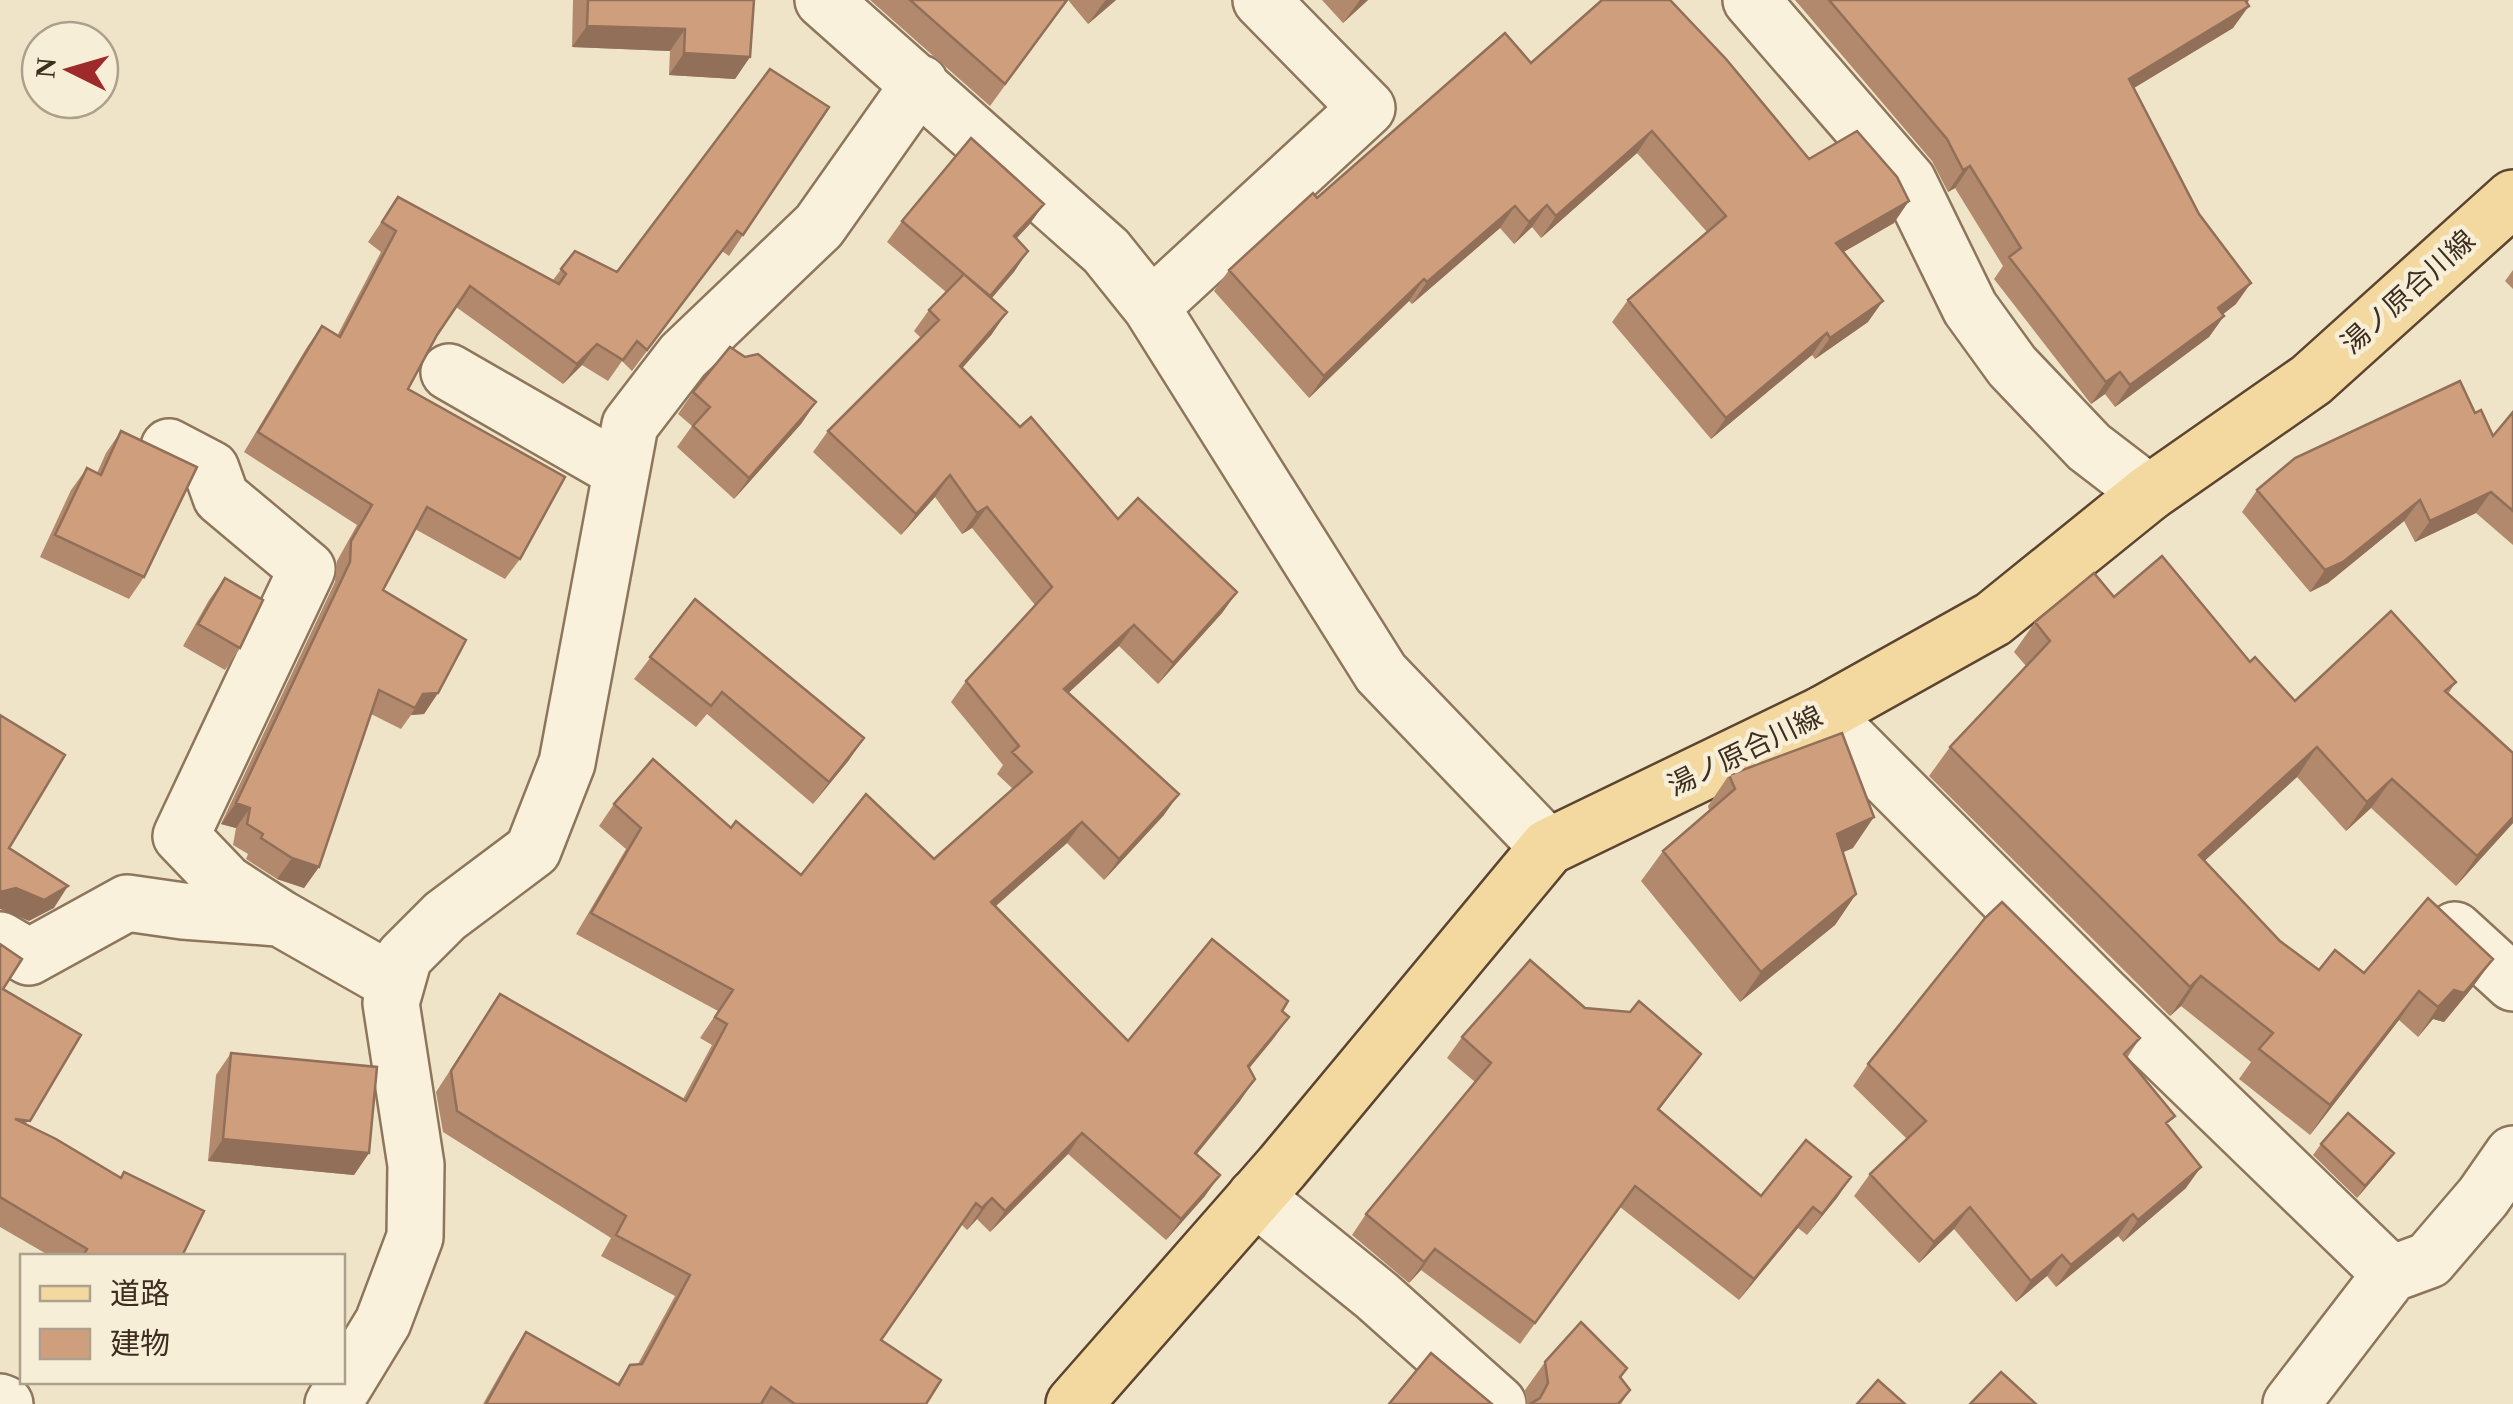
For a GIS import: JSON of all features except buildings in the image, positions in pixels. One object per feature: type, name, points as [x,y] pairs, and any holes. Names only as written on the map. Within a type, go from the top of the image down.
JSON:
[{"type":"main road","name":"湯ノ原合川線","points":[[1074,1404],[1255,1197],[1548,848],[1823,714],[1993,620],[2149,494],[2311,380],[2513,198]]},
{"type":"street","points":[[823,0],[1106,251],[1151,307],[1381,673],[1548,848]]},
{"type":"street","points":[[1151,307],[1367,108],[1262,0]]},
{"type":"street","points":[[1751,0],[1908,182],[1970,308],[2012,366],[2090,447],[2149,494]]},
{"type":"street","points":[[333,1404],[383,1322],[416,1237],[416,1165],[391,1003],[404,957],[533,850],[567,763],[630,425],[684,356],[819,226],[920,84]]},
{"type":"street","points":[[449,372],[621,470]]},
{"type":"street","points":[[169,448],[211,469],[222,497],[306,570],[181,836],[226,883],[396,984]]},
{"type":"street","points":[[1823,714],[2102,994],[2391,1274]]},
{"type":"street","points":[[0,940],[28,958],[127,903],[183,912],[280,918]]},
{"type":"street","points":[[2454,930],[2513,984]]},
{"type":"street","points":[[2291,1404],[2391,1274],[2428,1260],[2483,1197],[2513,1154]]},
{"type":"street","points":[[1255,1197],[1376,1296],[1498,1404]]}]
